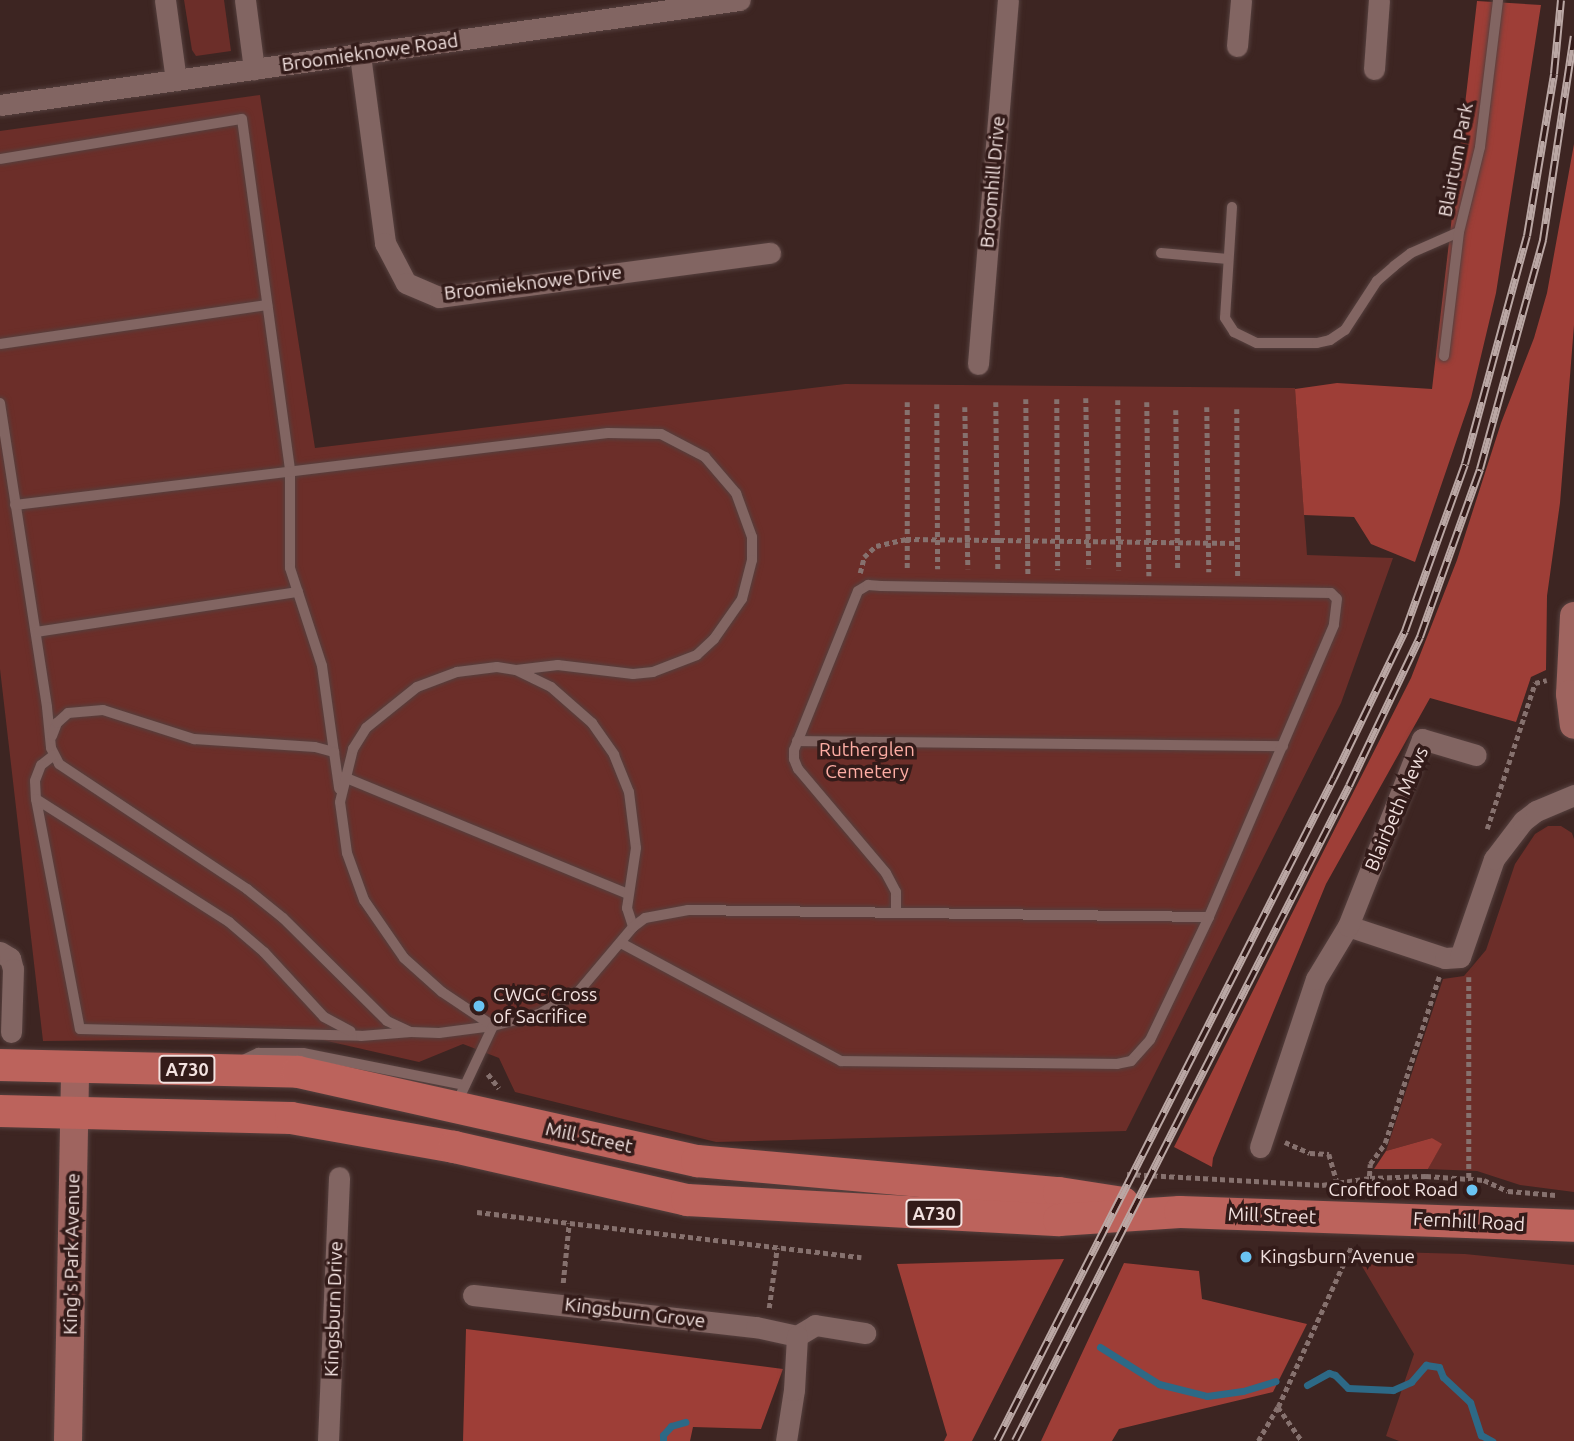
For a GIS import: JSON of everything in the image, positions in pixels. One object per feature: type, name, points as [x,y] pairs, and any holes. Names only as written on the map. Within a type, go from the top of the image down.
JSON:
[{"type":"main road","points":[[1574,616],[1570,694],[1574,725]]},
{"type":"main road","name":"Mill Street","points":[[0,1065],[298,1072],[464,1098],[697,1161],[1059,1193],[1180,1212]]},
{"type":"main road","name":"King's Park Avenue","points":[[68,1441],[75,1067]]},
{"type":"main road","points":[[464,1098],[477,1153]]},
{"type":"main road","name":"Mill Street","points":[[0,1111],[291,1118],[477,1153],[687,1200],[1059,1220],[1180,1212],[1364,1217]]},
{"type":"main road","name":"Fernhill Road","points":[[1364,1217],[1574,1227]]},
{"type":"street","points":[[165,0],[176,80]]},
{"type":"street","points":[[245,0],[254,69]]},
{"type":"street","name":"Broomieknowe Road","points":[[0,105],[360,55],[631,7],[740,0]]},
{"type":"street","name":"Broomhill Drive","points":[[978,364],[1008,0]]},
{"type":"street","points":[[1237,46],[1241,0]]},
{"type":"street","points":[[1374,69],[1379,0]]},
{"type":"street","name":"Broomieknowe Drive","points":[[360,55],[385,243],[406,283],[439,297],[770,253]]},
{"type":"street","name":"Blairbeth Mews","points":[[1262,1140],[1316,979],[1348,926],[1422,739],[1476,755]]},
{"type":"street","points":[[1348,926],[1452,957],[1494,859],[1523,821],[1552,803],[1574,795]]},
{"type":"street","points":[[0,953],[10,958],[13,969],[12,1032]]},
{"type":"street","name":"Kingsburn Drive","points":[[328,1441],[339,1177]]},
{"type":"street","name":"Kingsburn Grove","points":[[473,1295],[766,1329],[797,1336],[815,1325],[864,1333]]},
{"type":"street","points":[[786,1441],[794,1390],[797,1336]]},
{"type":"lane","name":"Blairtum Park","points":[[1232,207],[1225,318],[1234,332],[1257,342],[1317,342],[1330,340],[1345,330],[1377,281],[1394,266],[1411,253],[1459,232],[1480,147],[1498,0]]},
{"type":"lane","points":[[0,159],[242,119],[290,471],[290,568],[322,666],[347,853],[364,900],[376,922],[404,958],[442,992],[493,1026]]},
{"type":"lane","points":[[1444,356],[1459,232]]},
{"type":"lane","points":[[1161,253],[1228,259]]},
{"type":"lane","points":[[0,344],[267,304]]},
{"type":"lane","points":[[0,403],[52,752],[75,777],[247,890],[283,918],[369,1006],[387,1021],[411,1032]]},
{"type":"lane","points":[[15,505],[635,432],[661,434],[705,457],[736,493],[752,537],[752,561],[742,599],[714,639],[697,655],[653,672],[633,674],[558,665],[516,670],[497,667],[457,672],[417,687],[366,728],[354,749],[344,777],[340,802]]},
{"type":"lane","points":[[621,943],[841,1061],[1117,1064],[1131,1061],[1150,1040],[1209,917],[1334,625],[1336,599],[1331,593],[868,586],[858,591],[797,741],[794,759],[798,769],[886,873],[896,892],[896,911]]},
{"type":"lane","points":[[36,632],[298,592]]},
{"type":"lane","points":[[516,670],[551,687],[572,704],[592,723],[614,755],[629,792],[635,829],[635,866],[627,908],[633,927]]},
{"type":"lane","points":[[334,752],[315,747],[194,739],[119,714],[86,710],[68,713],[57,723],[52,752],[41,765],[35,781],[36,799],[80,1029],[370,1035],[439,1033],[493,1026],[539,1014],[579,991],[633,927],[645,918],[688,910],[1209,917]]},
{"type":"lane","points":[[797,741],[1283,746]]},
{"type":"lane","points":[[344,777],[628,894]]},
{"type":"lane","points":[[36,799],[229,922],[264,952],[324,1017],[340,1028],[370,1035]]},
{"type":"lane","points":[[464,1098],[473,1069],[493,1026]]},
{"type":"path","points":[[1086,398],[1089,568]]},
{"type":"path","points":[[1026,399],[1028,588]]},
{"type":"path","points":[[1057,399],[1058,570]]},
{"type":"path","points":[[1118,400],[1119,570]]},
{"type":"path","points":[[907,402],[907,568]]},
{"type":"path","points":[[996,402],[998,569]]},
{"type":"path","points":[[1147,402],[1149,590]]},
{"type":"path","points":[[937,404],[937,569]]},
{"type":"path","points":[[965,407],[968,569]]},
{"type":"path","points":[[1207,407],[1209,572]]},
{"type":"path","points":[[1177,410],[1178,571]]},
{"type":"path","points":[[1237,410],[1238,592]]},
{"type":"path","points":[[858,591],[864,557],[876,546],[906,539],[1237,542]]},
{"type":"path","points":[[1452,957],[1469,972],[1469,1179]]},
{"type":"path","points":[[473,1069],[490,1074],[508,1095]]},
{"type":"path","points":[[1262,1140],[1310,1153],[1329,1154],[1337,1182]]},
{"type":"path","points":[[1119,1174],[1322,1185],[1426,1176],[1484,1180],[1508,1191],[1561,1196]]},
{"type":"path","points":[[477,1212],[861,1257]]},
{"type":"path","points":[[1258,1441],[1278,1407],[1364,1217]]},
{"type":"path","points":[[560,1305],[569,1223]]},
{"type":"path","points":[[766,1329],[777,1248]]},
{"type":"path","points":[[1278,1407],[1301,1441]]},
{"type":"green space","points":[[184,0],[224,0],[231,51],[196,56],[192,50]]},
{"type":"green space","name":"Rutherglen Cemetery","points":[[260,95],[315,448],[845,384],[1295,388],[1307,555],[1393,558],[1341,703],[1126,1131],[716,1142],[515,1092],[499,1058],[463,1044],[419,1062],[314,1038],[43,1041],[0,669],[0,131]]},
{"type":"green space","points":[[1548,826],[1561,826],[1572,833],[1574,839],[1574,1192],[1520,1185],[1477,1171],[1428,1169],[1441,1145],[1432,1138],[1386,1151],[1443,979],[1464,976],[1486,950],[1515,864],[1535,834]]},
{"type":"green space","points":[[1353,1251],[1465,1254],[1574,1265],[1574,1441],[1399,1441],[1386,1436],[1414,1354]]},
{"type":"shaded area","points":[[1477,1],[1541,5],[1496,293],[1471,398],[1415,562],[1371,544],[1354,517],[1304,515],[1295,389],[1337,383],[1432,389]]},
{"type":"shaded area","points":[[1574,144],[1574,325],[1560,503],[1547,596],[1546,670],[1531,677],[1516,722],[1430,698],[1326,884],[1213,1158],[1212,1167],[1174,1147],[1411,678],[1457,560],[1501,423],[1534,338],[1547,293]]},
{"type":"shaded area","points":[[1432,1138],[1442,1144],[1428,1169],[1374,1169],[1386,1151]]},
{"type":"shaded area","points":[[1064,1259],[972,1441],[944,1441],[947,1435],[897,1264]]},
{"type":"shaded area","points":[[1124,1263],[1199,1271],[1202,1299],[1307,1324],[1273,1392],[1119,1429],[1112,1441],[1041,1441]]},
{"type":"shaded area","points":[[466,1329],[783,1369],[761,1429],[693,1427],[690,1441],[463,1441]]},
{"type":"waterway","points":[[1100,1347],[1159,1384],[1207,1396],[1243,1391],[1275,1381]]},
{"type":"waterway","points":[[1307,1385],[1329,1373],[1335,1375],[1348,1388],[1393,1390],[1411,1382],[1426,1365],[1439,1367],[1443,1377],[1470,1402],[1481,1435],[1492,1441]]},
{"type":"waterway","points":[[663,1441],[663,1435],[671,1426],[685,1422]]},
{"type":"railway","points":[[997,1441],[1334,778],[1405,631],[1465,464],[1527,236],[1554,74],[1561,0]]},
{"type":"railway","points":[[1015,1441],[1349,786],[1420,637],[1480,469],[1543,240],[1574,36]]},
{"type":"place","name":"CWGC Cross of Sacrifice","points":[[479,1006]]},
{"type":"place","name":"Croftfoot Road","points":[[1472,1190]]},
{"type":"place","name":"Kingsburn Avenue","points":[[1246,1257]]}]
